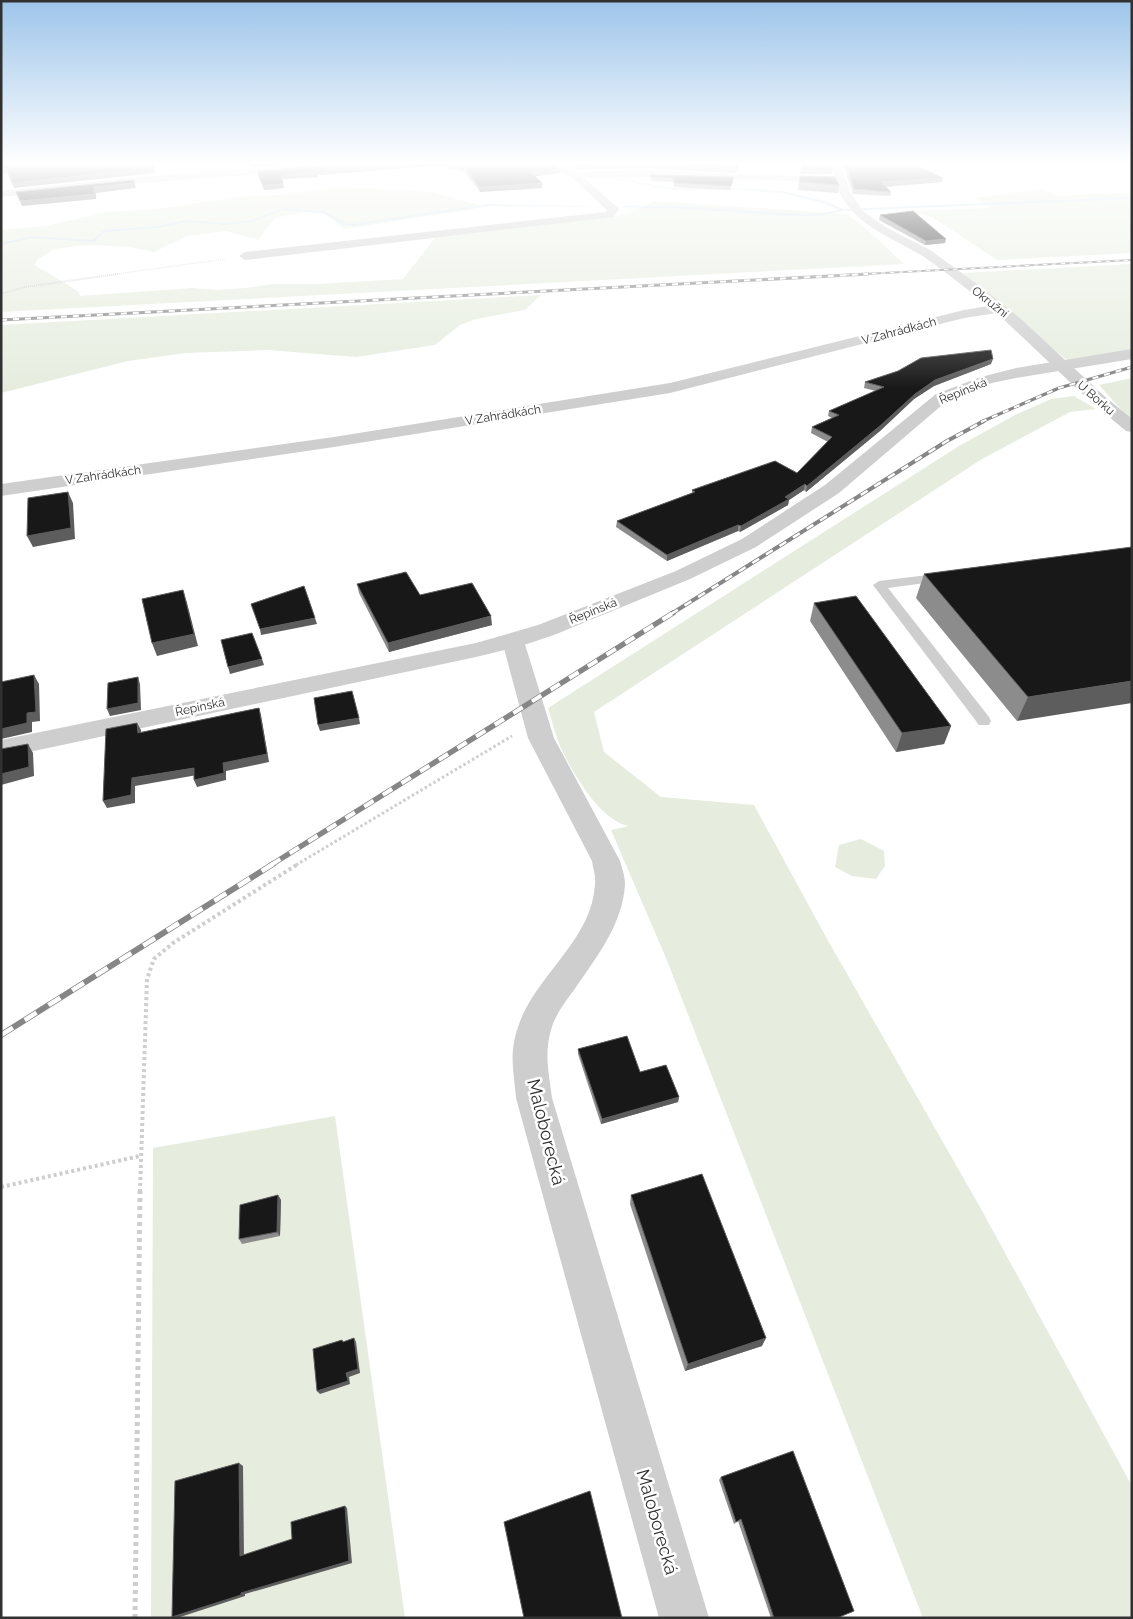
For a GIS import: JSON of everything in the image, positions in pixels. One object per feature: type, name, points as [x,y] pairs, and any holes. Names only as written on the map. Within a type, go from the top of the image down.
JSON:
[{"type":"street","points":[[245,256],[409,238]]},
{"type":"street","name":"Okružní","points":[[897,238],[926,253],[999,308],[1063,365]]},
{"type":"street","name":"V Zahrádkách","points":[[1,490],[334,442],[670,388],[964,314],[999,308]]},
{"type":"street","name":"Řepínská","points":[[1,749],[513,641],[546,630],[683,575],[749,543],[832,490],[942,397],[988,380],[1016,373],[1132,354]]},
{"type":"street","name":"U Borku","points":[[1063,365],[1076,381],[1099,402],[1132,427]]},
{"type":"street","name":"Maloborecká","points":[[513,641],[538,722],[541,738],[606,861],[610,883],[607,906],[597,931],[556,986],[537,1020],[528,1053],[534,1098],[684,1618]]},
{"type":"lane","points":[[957,575],[879,585],[984,721]]},
{"type":"path","points":[[1,294],[25,287],[245,256]]},
{"type":"path","points":[[135,1618],[140,1156],[147,979],[154,959],[173,943],[331,842],[538,722]]},
{"type":"path","points":[[1,1187],[140,1156]]},
{"type":"shaded area","points":[[1,238],[184,238],[154,252],[130,247],[77,246],[54,249],[36,261],[35,265],[79,292],[80,296],[193,288],[216,290],[273,284],[318,284],[403,279],[435,238],[439,238],[876,238],[904,264],[1,312]]},
{"type":"shaded area","points":[[963,238],[1132,238],[1132,253],[997,260]]},
{"type":"shaded area","points":[[1132,264],[1132,350],[1067,360],[962,273]]},
{"type":"shaded area","points":[[541,295],[525,310],[476,319],[460,325],[435,345],[356,357],[268,350],[186,353],[128,361],[1,393],[1,325]]},
{"type":"shaded area","points":[[1132,378],[1132,419],[1126,415],[1099,385]]},
{"type":"shaded area","points":[[1074,396],[1096,409],[1070,412],[982,459],[594,712],[604,752],[661,797],[754,805],[826,937],[980,1207],[1132,1486],[1132,1618],[923,1618],[666,958],[611,830],[629,826],[618,822],[608,815],[588,794],[579,781],[560,746],[548,708],[959,446],[1015,415],[1051,399]]},
{"type":"shaded area","points":[[861,839],[884,851],[885,866],[876,879],[852,876],[835,867],[839,845]]},
{"type":"shaded area","points":[[335,1116],[405,1618],[151,1618],[153,1148]]},
{"type":"building","points":[[920,238],[946,239],[926,241]]},
{"type":"building","points":[[991,350],[993,359],[935,380],[915,394],[881,425],[807,486],[805,484],[785,497],[789,499],[741,526],[738,525],[667,555],[617,521],[695,492],[692,490],[775,461],[797,473],[832,437],[812,427],[839,415],[829,411],[884,387],[865,382],[898,371],[921,358]]},
{"type":"building","points":[[68,492],[71,528],[27,536],[28,498]]},
{"type":"building","points":[[1132,547],[1132,681],[1028,697],[924,574]]},
{"type":"building","points":[[406,572],[420,595],[472,583],[491,616],[388,643],[357,584]]},
{"type":"building","points":[[304,586],[315,618],[260,629],[251,604]]},
{"type":"building","points":[[183,590],[194,634],[152,643],[142,599]]},
{"type":"building","points":[[856,596],[951,726],[902,733],[814,603]]},
{"type":"building","points":[[252,633],[262,659],[228,667],[221,640]]},
{"type":"building","points":[[34,675],[36,712],[27,713],[27,723],[1,729],[1,682]]},
{"type":"building","points":[[138,677],[138,703],[107,709],[108,683]]},
{"type":"building","points":[[352,691],[359,718],[318,725],[314,698]]},
{"type":"building","points":[[259,708],[267,754],[223,763],[224,773],[194,780],[194,768],[132,778],[131,795],[103,801],[106,729],[137,723],[138,733]]},
{"type":"building","points":[[28,744],[29,767],[1,774],[1,749]]},
{"type":"building","points":[[627,1036],[640,1072],[666,1065],[679,1097],[602,1119],[578,1049]]},
{"type":"building","points":[[702,1174],[766,1338],[688,1364],[631,1195]]},
{"type":"building","points":[[278,1195],[277,1232],[239,1239],[240,1205]]},
{"type":"building","points":[[354,1338],[358,1369],[346,1373],[348,1381],[317,1391],[313,1349]]},
{"type":"building","points":[[793,1451],[854,1611],[837,1618],[774,1618],[741,1519],[736,1522],[721,1477]]},
{"type":"building","points":[[239,1463],[240,1556],[292,1539],[291,1522],[345,1506],[349,1561],[241,1593],[241,1595],[172,1617],[175,1481]]},
{"type":"building","points":[[590,1491],[622,1618],[524,1618],[504,1522]]},
{"type":"waterway","points":[[1,244],[30,238]]},
{"type":"waterway","points":[[41,238],[94,241],[97,238]]},
{"type":"railway","points":[[845,275],[1132,260]]},
{"type":"railway","points":[[1,320],[868,274]]},
{"type":"railway","points":[[981,422],[1059,388],[1132,367]]},
{"type":"railway","points":[[671,614],[947,441],[984,421]]},
{"type":"railway","points":[[271,865],[673,613]]},
{"type":"railway","points":[[1,1035],[273,864]]}]
